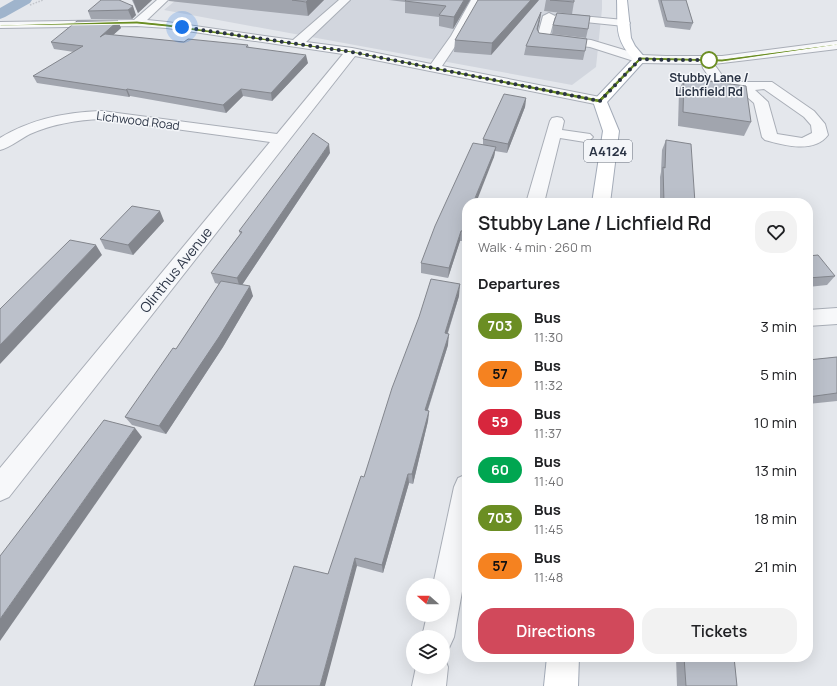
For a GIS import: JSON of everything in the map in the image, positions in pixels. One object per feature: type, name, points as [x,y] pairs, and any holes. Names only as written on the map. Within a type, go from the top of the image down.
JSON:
[{"type":"main road","points":[[600,101],[640,59],[625,38],[622,0]]},
{"type":"main road","name":"A4124","points":[[600,101],[611,131],[602,198]]},
{"type":"main road","points":[[561,686],[563,662]]},
{"type":"street","points":[[137,23],[163,0]]},
{"type":"street","points":[[297,43],[345,0]]},
{"type":"street","points":[[434,68],[458,35],[476,0],[521,4]]},
{"type":"street","points":[[535,15],[624,23]]},
{"type":"street","points":[[549,16],[543,38],[591,44],[640,59],[722,60],[765,56],[837,45]]},
{"type":"street","points":[[0,25],[137,23],[167,25],[352,52],[600,101]]},
{"type":"street","name":"Olinthus Avenue","points":[[0,488],[352,52]]},
{"type":"street","points":[[707,60],[709,68],[719,81],[744,86],[767,85],[809,114],[818,124],[820,135],[804,143],[770,137],[761,102],[744,86]]},
{"type":"street","name":"Lichwood Road","points":[[0,145],[15,135],[40,125],[82,115],[102,115],[281,139]]},
{"type":"street","points":[[536,198],[556,127],[585,137]]},
{"type":"street","points":[[813,318],[837,316]]},
{"type":"street","points":[[450,578],[462,513]]},
{"type":"street","points":[[429,686],[431,674]]},
{"type":"shaded area","points":[[176,0],[602,0],[602,9],[596,67],[572,85],[164,10]]},
{"type":"building","points":[[101,0],[119,0],[133,6],[128,10],[88,11]]},
{"type":"building","points":[[292,0],[308,0],[306,2]]},
{"type":"building","points":[[464,0],[454,17],[439,15],[446,6],[405,1]]},
{"type":"building","points":[[478,0],[531,0],[492,43],[455,40]]},
{"type":"building","points":[[550,0],[574,0],[574,2]]},
{"type":"building","points":[[661,0],[686,0],[693,23],[667,21]]},
{"type":"building","points":[[541,12],[537,29],[539,33],[587,39],[585,51],[526,46]]},
{"type":"building","points":[[557,13],[590,16],[588,29],[553,25]]},
{"type":"building","points":[[77,21],[118,21],[100,37],[105,34],[184,42],[188,39],[248,45],[246,47],[306,55],[271,93],[241,89],[223,105],[127,89],[33,76],[83,46],[51,42]]},
{"type":"building","points":[[684,78],[746,86],[751,122],[683,112]]},
{"type":"building","points":[[504,94],[526,98],[508,144],[483,139]]},
{"type":"building","points":[[313,133],[329,144],[237,278],[211,273],[242,232],[239,231]]},
{"type":"building","points":[[666,140],[691,144],[695,198],[664,198],[663,167],[665,168]]},
{"type":"building","points":[[473,143],[496,147],[475,198],[462,198],[462,231],[449,268],[421,263],[435,226]]},
{"type":"building","points":[[132,206],[160,211],[128,245],[100,239]]},
{"type":"building","points":[[70,240],[96,245],[0,345],[0,309]]},
{"type":"building","points":[[818,255],[835,276],[813,278],[813,256]]},
{"type":"building","points":[[431,279],[460,284],[445,333],[449,334],[425,410],[429,411],[412,474],[408,474],[382,565],[355,558],[320,686],[254,686],[294,566],[328,574],[361,476],[364,477],[392,388],[419,317]]},
{"type":"building","points":[[221,281],[250,286],[219,337],[159,426],[125,417],[173,348],[176,349]]},
{"type":"building","points":[[837,357],[837,393],[813,396],[813,359]]},
{"type":"building","points":[[104,420],[135,428],[0,619],[0,556]]},
{"type":"building","points":[[684,662],[735,662],[737,686],[686,686]]},
{"type":"waterway","points":[[0,14],[25,0]]},
{"type":"bus line","name":"703","points":[[0,25],[137,23],[167,25],[352,52],[600,101],[640,59],[722,60],[779,54],[837,45]]},
{"type":"place","name":"Stubby Lane / Lichfield Rd","points":[[709,60]]},
{"type":"route","points":[[182,27],[352,52],[600,101],[640,59],[709,60]]}]
